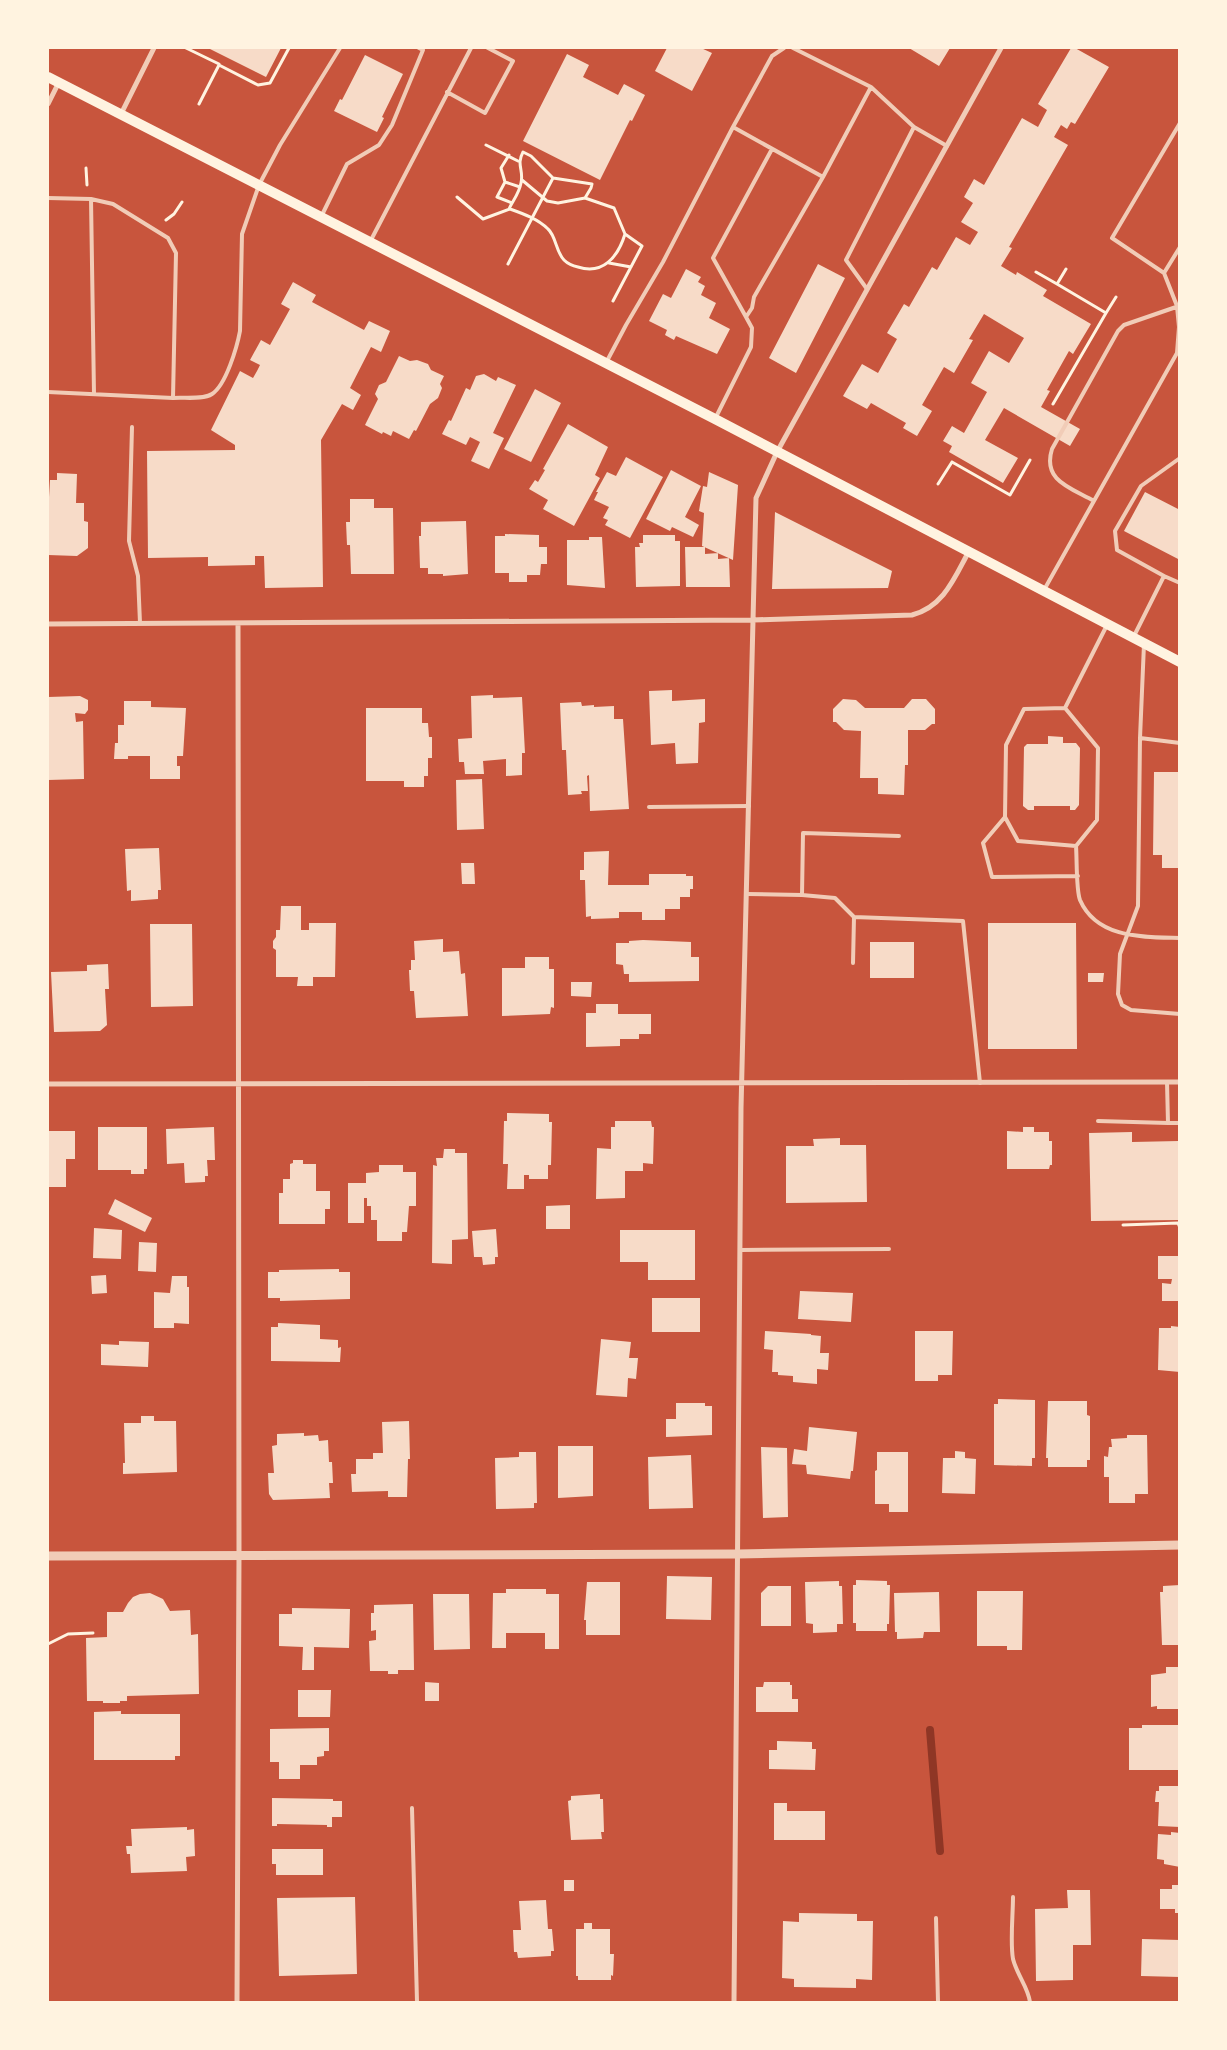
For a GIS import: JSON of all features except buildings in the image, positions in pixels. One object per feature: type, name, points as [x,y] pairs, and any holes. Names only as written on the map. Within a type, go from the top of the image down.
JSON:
[{"type":"main road","points":[[48,77],[715,419],[968,553],[1180,662]]},
{"type":"street","points":[[121,114],[154,48]]},
{"type":"street","points":[[734,2002],[742,1083],[756,498],[777,452],[1001,48]]},
{"type":"street","points":[[48,104],[59,82]]},
{"type":"street","points":[[48,624],[752,620],[912,615],[924,612],[939,601],[968,553]]},
{"type":"street","points":[[236,2002],[240,1084],[238,623]]},
{"type":"street","points":[[48,1084],[1180,1082]]},
{"type":"street","points":[[48,1556],[738,1554],[1180,1545]]},
{"type":"lane","points":[[48,392],[173,398],[211,395],[220,387],[234,355],[240,330],[242,234],[259,185],[280,144],[340,48]]},
{"type":"lane","points":[[321,217],[347,164],[379,145],[392,125],[423,50],[419,48]]},
{"type":"lane","points":[[370,242],[470,48]]},
{"type":"lane","points":[[447,92],[485,112],[513,61],[488,48]]},
{"type":"lane","points":[[606,363],[663,262],[772,56],[784,48]]},
{"type":"lane","points":[[793,48],[871,87],[914,128],[947,146]]},
{"type":"lane","points":[[746,317],[752,308],[754,297],[871,87]]},
{"type":"lane","points":[[1043,592],[1177,353],[1178,306],[1164,273],[1112,238],[1180,123]]},
{"type":"lane","points":[[733,127],[823,176]]},
{"type":"lane","points":[[867,289],[846,260],[914,128]]},
{"type":"lane","points":[[715,419],[751,347],[752,328],[713,258],[772,149]]},
{"type":"lane","points":[[48,198],[91,200],[113,204],[168,238],[176,253],[173,398]]},
{"type":"lane","points":[[91,200],[94,394]]},
{"type":"lane","points":[[1164,273],[1180,247]]},
{"type":"lane","points":[[1094,501],[1061,483],[1054,477],[1049,464],[1052,448],[1118,331],[1124,325],[1178,306]]},
{"type":"lane","points":[[132,427],[129,541],[138,576],[140,623]]},
{"type":"lane","points":[[1180,458],[1141,486],[1115,531],[1117,550],[1180,583]]},
{"type":"lane","points":[[1133,638],[1164,576]]},
{"type":"lane","points":[[1065,708],[1107,625]]},
{"type":"lane","points":[[1144,644],[1140,738],[1138,906],[1120,954],[1118,994],[1122,1005],[1131,1010],[1180,1014]]},
{"type":"lane","points":[[1065,708],[1024,709],[1006,745],[1005,817],[1018,841],[1076,846]]},
{"type":"lane","points":[[1065,708],[1098,748],[1097,820],[1076,846],[1080,899],[1091,916],[1104,926],[1127,936],[1180,938]]},
{"type":"lane","points":[[1140,738],[1180,743]]},
{"type":"lane","points":[[649,807],[749,806]]},
{"type":"lane","points":[[1005,817],[983,843],[992,877],[1078,876]]},
{"type":"lane","points":[[802,895],[802,833],[899,836]]},
{"type":"lane","points":[[747,894],[835,898],[854,917],[963,921],[980,1082]]},
{"type":"lane","points":[[853,963],[854,917]]},
{"type":"lane","points":[[1168,1082],[1168,1123]]},
{"type":"lane","points":[[1098,1121],[1180,1123]]},
{"type":"lane","points":[[741,1250],[889,1249]]},
{"type":"lane","points":[[412,1808],[416,2002]]},
{"type":"lane","points":[[1013,1897],[1013,1958],[1030,2002]]},
{"type":"lane","points":[[936,1918],[938,2002]]},
{"type":"path","points":[[186,48],[258,85],[270,83],[289,48]]},
{"type":"path","points":[[199,104],[219,64]]},
{"type":"path","points":[[486,144],[518,161]]},
{"type":"path","points":[[458,197],[483,219],[509,209],[518,197],[522,180],[518,161],[523,152],[531,156],[553,178],[592,184],[585,198]]},
{"type":"path","points":[[509,155],[501,168],[505,182],[496,197],[512,203]]},
{"type":"path","points":[[86,168],[88,187]]},
{"type":"path","points":[[508,264],[553,178]]},
{"type":"path","points":[[522,180],[543,198],[558,203],[585,198],[614,208],[625,234],[642,246],[613,301]]},
{"type":"path","points":[[505,182],[520,187]]},
{"type":"path","points":[[164,221],[174,214],[182,202]]},
{"type":"path","points":[[509,209],[532,218],[551,231],[553,241],[564,260],[585,269],[603,267],[610,262],[620,248],[625,234]]},
{"type":"path","points":[[610,262],[632,267]]},
{"type":"path","points":[[1058,284],[1066,269]]},
{"type":"path","points":[[1036,272],[1106,314]]},
{"type":"path","points":[[1053,404],[1116,297]]},
{"type":"path","points":[[938,484],[952,461],[1010,495],[1030,460]]},
{"type":"path","points":[[1123,1225],[1178,1223],[1180,1228]]},
{"type":"path","points":[[48,1644],[68,1634],[93,1633]]},
{"type":"waterway","points":[[930,1730],[940,1851]]}]
